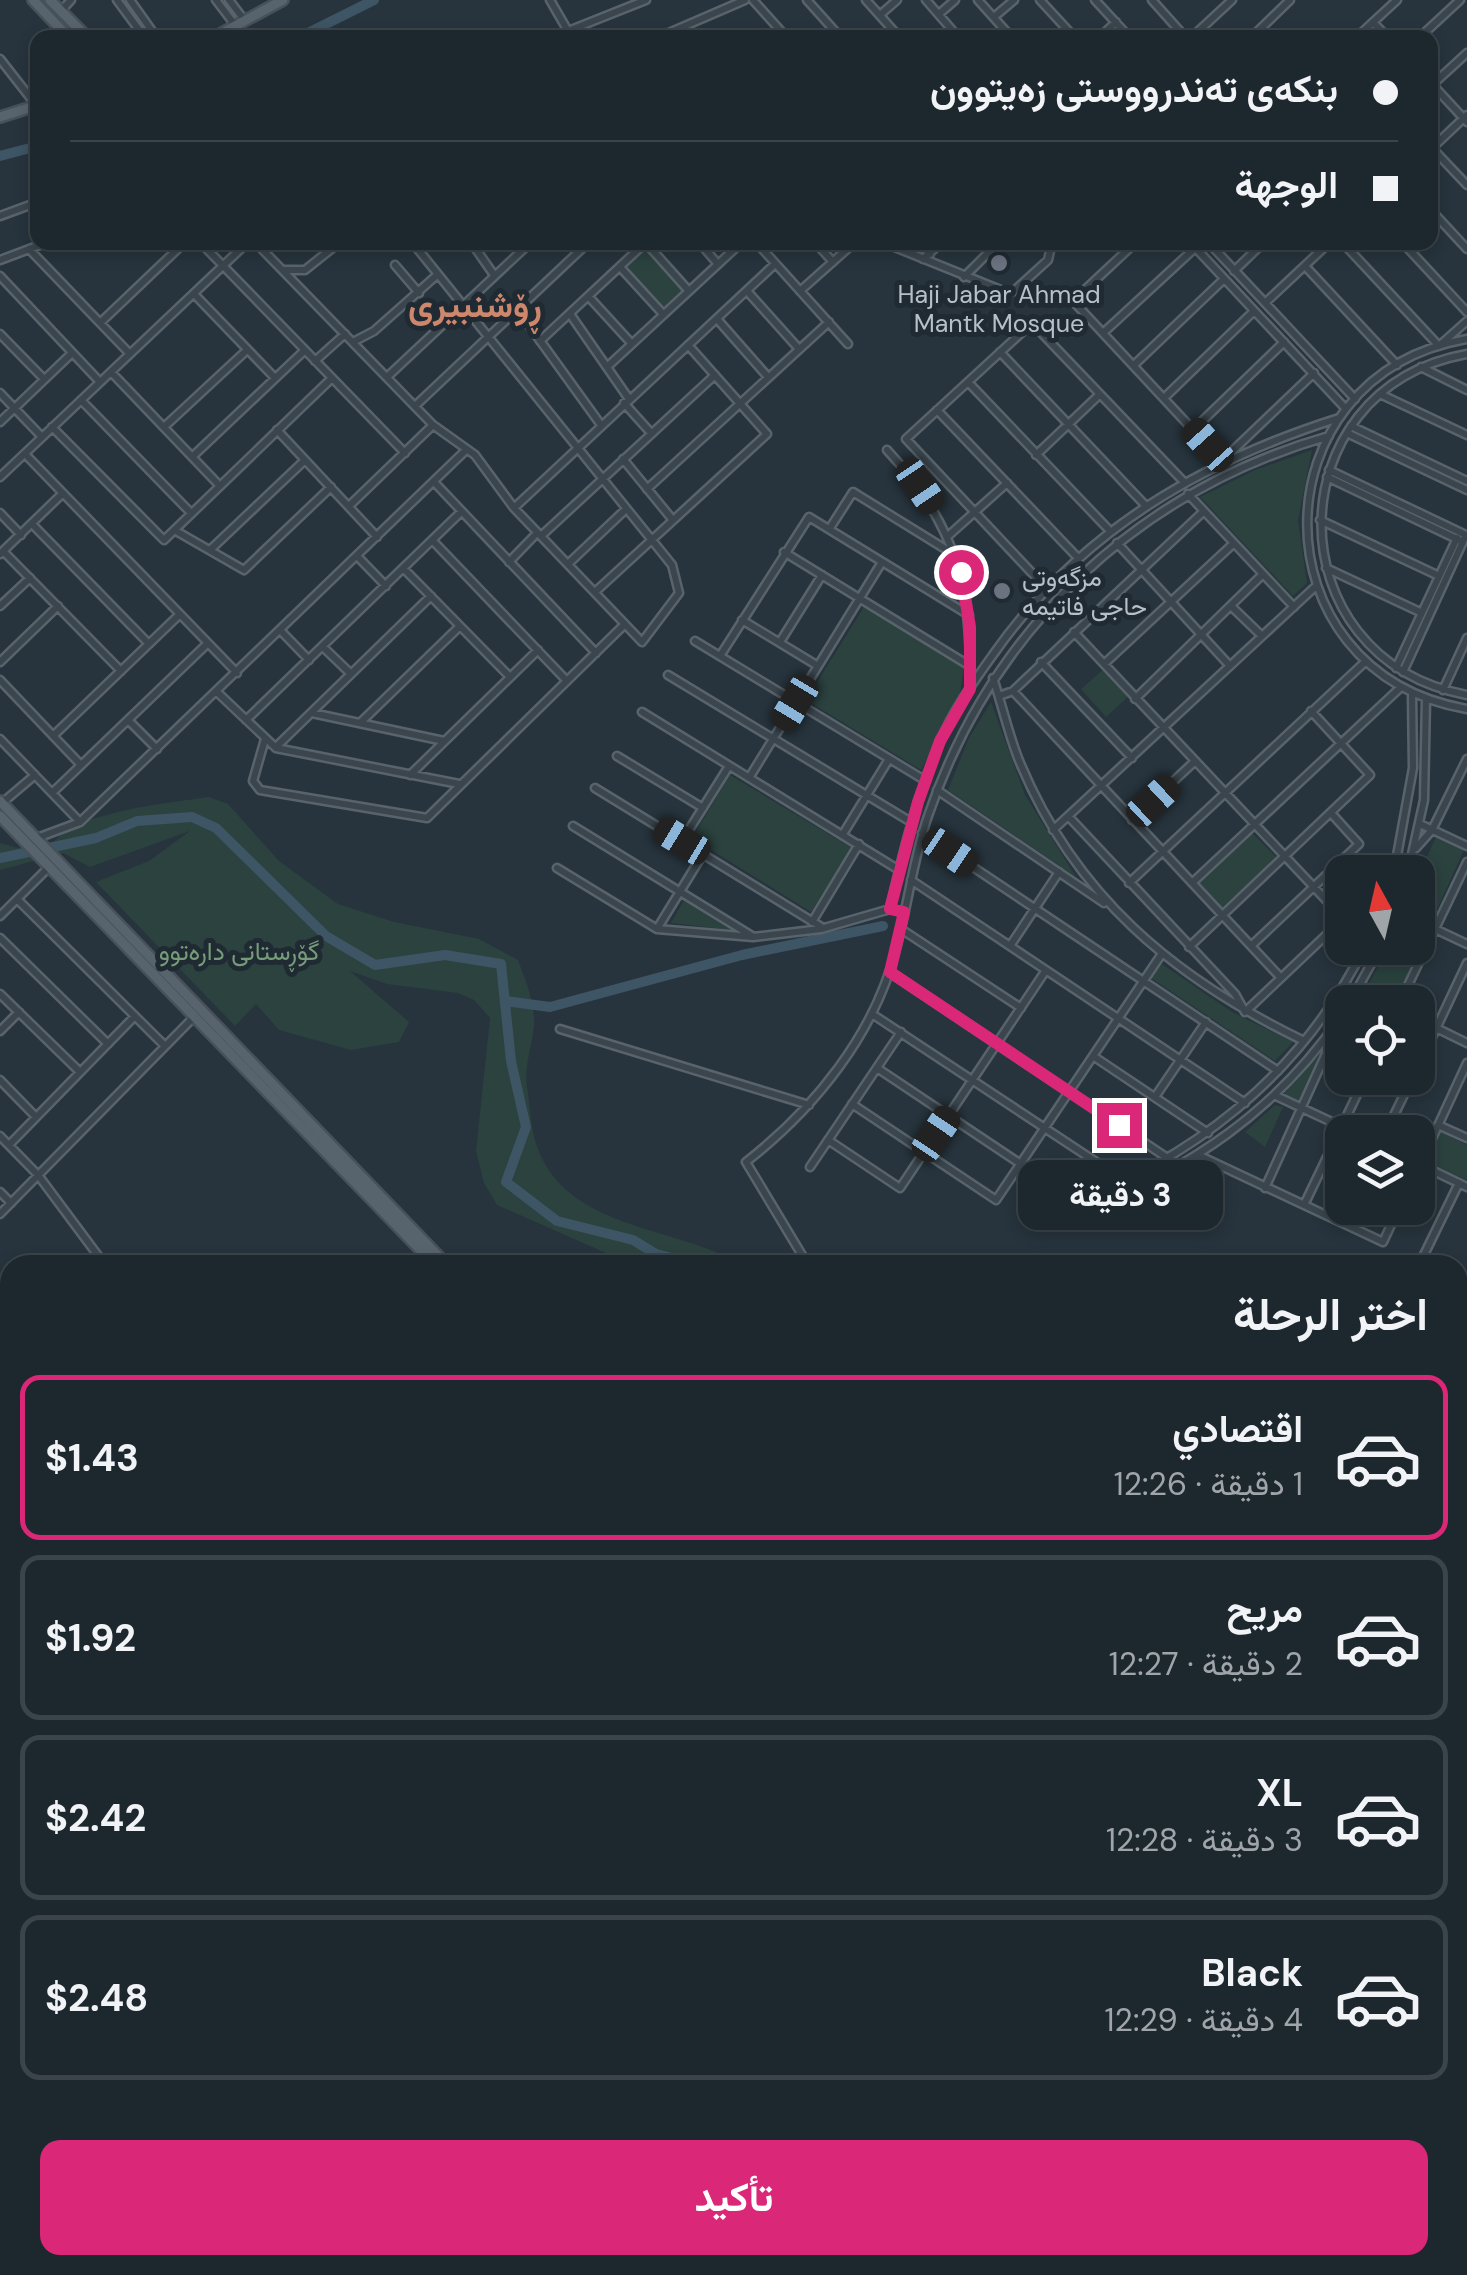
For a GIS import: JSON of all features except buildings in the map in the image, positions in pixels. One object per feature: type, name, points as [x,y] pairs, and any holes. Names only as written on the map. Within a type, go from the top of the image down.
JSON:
[{"type":"main road","points":[[33,0],[62,30]]},
{"type":"main road","points":[[50,0],[80,30]]},
{"type":"main road","points":[[228,30],[283,0]]},
{"type":"main road","points":[[0,117],[30,107]]},
{"type":"main road","points":[[1,802],[426,1255]]},
{"type":"main road","points":[[0,816],[195,1016],[438,1255]]},
{"type":"street","points":[[61,11],[71,0]]},
{"type":"street","points":[[117,0],[138,30]]},
{"type":"street","points":[[130,0],[151,30]]},
{"type":"street","points":[[216,0],[240,23]]},
{"type":"street","points":[[229,0],[240,23]]},
{"type":"street","points":[[550,0],[566,30]]},
{"type":"street","points":[[580,30],[646,0]]},
{"type":"street","points":[[675,30],[744,0]]},
{"type":"street","points":[[753,0],[780,30]]},
{"type":"street","points":[[808,0],[835,30]]},
{"type":"street","points":[[866,0],[893,30]]},
{"type":"street","points":[[880,15],[897,0]]},
{"type":"street","points":[[926,0],[952,30]]},
{"type":"street","points":[[938,14],[955,0]]},
{"type":"street","points":[[978,0],[1005,30]]},
{"type":"street","points":[[994,17],[1014,0]]},
{"type":"street","points":[[1040,0],[1068,30]]},
{"type":"street","points":[[1152,0],[1181,30]]},
{"type":"street","points":[[1214,0],[1222,9]]},
{"type":"street","points":[[1198,30],[1232,0]]},
{"type":"street","points":[[1259,30],[1290,0]]},
{"type":"street","points":[[1364,30],[1397,0]]},
{"type":"street","points":[[1428,30],[1460,0]]},
{"type":"street","points":[[1101,2],[1123,30]]},
{"type":"street","points":[[1108,30],[1116,22]]},
{"type":"street","points":[[1373,22],[1380,30]]},
{"type":"street","points":[[1438,79],[1467,53]]},
{"type":"street","points":[[0,59],[30,96]]},
{"type":"street","points":[[1438,92],[1466,118],[1438,143]]},
{"type":"street","points":[[1438,156],[1467,185]]},
{"type":"street","points":[[0,216],[30,205]]},
{"type":"street","points":[[1438,217],[1467,248]]},
{"type":"street","points":[[0,260],[29,250],[130,354]]},
{"type":"street","points":[[100,323],[177,250]]},
{"type":"street","points":[[208,250],[405,453]]},
{"type":"street","points":[[0,477],[242,250]]},
{"type":"street","points":[[261,250],[433,426],[475,455],[514,508],[642,642],[678,593],[672,565],[418,250]]},
{"type":"street","points":[[282,270],[305,270],[330,250]]},
{"type":"street","points":[[477,250],[494,275]]},
{"type":"street","points":[[387,378],[522,250]]},
{"type":"street","points":[[414,406],[581,250]]},
{"type":"street","points":[[540,341],[638,250]]},
{"type":"street","points":[[651,250],[688,290]]},
{"type":"street","points":[[706,250],[717,263]]},
{"type":"street","points":[[607,367],[732,250]]},
{"type":"street","points":[[763,250],[848,344]]},
{"type":"street","points":[[822,250],[832,262]]},
{"type":"street","points":[[800,291],[846,250]]},
{"type":"street","points":[[905,250],[964,276],[1014,291],[1048,260],[1050,250]]},
{"type":"street","points":[[923,250],[926,257]]},
{"type":"street","points":[[926,257],[933,250]]},
{"type":"street","points":[[964,276],[991,250]]},
{"type":"street","points":[[1128,250],[1074,301],[1222,460]]},
{"type":"street","points":[[1104,334],[1187,250]]},
{"type":"street","points":[[1197,250],[1346,409]]},
{"type":"street","points":[[1215,250],[1355,399]]},
{"type":"street","points":[[1234,271],[1256,250]]},
{"type":"street","points":[[1265,304],[1322,250]]},
{"type":"street","points":[[1349,250],[1439,346]]},
{"type":"street","points":[[1409,250],[1467,312]]},
{"type":"street","points":[[514,508],[776,264]]},
{"type":"street","points":[[395,265],[419,294]]},
{"type":"street","points":[[1305,266],[1397,364]]},
{"type":"street","points":[[620,267],[663,314]]},
{"type":"street","points":[[353,342],[374,331],[438,275]]},
{"type":"street","points":[[0,276],[100,382]]},
{"type":"street","points":[[1134,365],[1224,279]]},
{"type":"street","points":[[747,291],[799,349]]},
{"type":"street","points":[[194,294],[275,378]]},
{"type":"street","points":[[589,297],[632,344]]},
{"type":"street","points":[[518,310],[601,425]]},
{"type":"street","points":[[1165,397],[1254,311]]},
{"type":"street","points":[[570,314],[651,433]]},
{"type":"street","points":[[717,319],[768,378]]},
{"type":"street","points":[[647,489],[828,322]]},
{"type":"street","points":[[1439,346],[1467,322]]},
{"type":"street","points":[[1046,588],[906,440],[1032,323],[1183,481]]},
{"type":"street","points":[[0,334],[44,380]]},
{"type":"street","points":[[315,362],[345,334]]},
{"type":"street","points":[[1466,339],[1397,364],[1355,399],[1328,436],[1312,476],[1307,506],[1308,551],[1316,586],[1333,621],[1366,661],[1401,687],[1426,699],[1467,710]]},
{"type":"street","points":[[1194,429],[1284,342]]},
{"type":"street","points":[[595,592],[767,434],[688,345]]},
{"type":"street","points":[[164,428],[248,350]]},
{"type":"street","points":[[192,457],[304,350]]},
{"type":"street","points":[[0,422],[72,352]]},
{"type":"street","points":[[1000,352],[1145,505]]},
{"type":"street","points":[[1467,354],[1420,368],[1380,394],[1349,429],[1328,474],[1320,520],[1326,568],[1354,627],[1399,670],[1467,696]]},
{"type":"street","points":[[1420,368],[1467,390]]},
{"type":"street","points":[[111,372],[219,486]]},
{"type":"street","points":[[1222,460],[1314,374]]},
{"type":"street","points":[[509,562],[714,375]]},
{"type":"street","points":[[52,428],[164,540],[332,378]]},
{"type":"street","points":[[968,382],[1110,531]]},
{"type":"street","points":[[0,393],[42,437]]},
{"type":"street","points":[[1380,394],[1467,435]]},
{"type":"street","points":[[1036,454],[1099,395]]},
{"type":"street","points":[[81,400],[191,514]]},
{"type":"street","points":[[937,410],[1078,558]]},
{"type":"street","points":[[890,909],[911,822],[940,741],[970,689],[1046,588],[1110,531],[1164,492],[1222,460],[1339,418]]},
{"type":"street","points":[[348,506],[433,426]]},
{"type":"street","points":[[1349,429],[1467,481]]},
{"type":"street","points":[[1349,429],[1467,490]]},
{"type":"street","points":[[277,430],[377,538]]},
{"type":"street","points":[[802,1255],[746,1162],[809,1105],[835,1074],[872,1014],[890,972],[922,833],[937,790],[954,748],[992,678],[1036,619],[1117,543],[1188,494],[1268,456],[1328,436]]},
{"type":"street","points":[[887,450],[920,486],[956,556],[969,614],[970,689]]},
{"type":"street","points":[[38,839],[80,822],[465,451]]},
{"type":"street","points":[[24,454],[237,673]]},
{"type":"street","points":[[623,459],[672,519]]},
{"type":"street","points":[[210,550],[305,460]]},
{"type":"street","points":[[1328,474],[1463,536]]},
{"type":"street","points":[[435,483],[596,653]]},
{"type":"street","points":[[948,536],[1007,483]]},
{"type":"street","points":[[175,530],[244,570],[331,487]]},
{"type":"street","points":[[830,528],[852,492],[956,556]]},
{"type":"street","points":[[1164,492],[1172,504]]},
{"type":"street","points":[[63,493],[2,552],[121,670]]},
{"type":"street","points":[[1188,494],[1294,607]]},
{"type":"street","points":[[568,564],[625,510]]},
{"type":"street","points":[[999,696],[1013,691],[1204,511]]},
{"type":"street","points":[[246,720],[462,512]]},
{"type":"street","points":[[0,513],[21,535]]},
{"type":"street","points":[[720,656],[807,518],[830,528],[969,614]]},
{"type":"street","points":[[1320,520],[1439,576]]},
{"type":"street","points":[[32,524],[149,644]]},
{"type":"street","points":[[1399,670],[1439,576],[1463,536]]},
{"type":"street","points":[[1399,670],[1463,536]]},
{"type":"street","points":[[433,541],[567,681]]},
{"type":"street","points":[[1117,543],[1230,666]]},
{"type":"street","points":[[1104,664],[1234,543]]},
{"type":"street","points":[[784,552],[970,666]]},
{"type":"street","points":[[358,557],[386,586]]},
{"type":"street","points":[[749,778],[882,562]]},
{"type":"street","points":[[404,568],[510,677]]},
{"type":"street","points":[[1326,568],[1422,613]]},
{"type":"street","points":[[1135,699],[1263,574]]},
{"type":"street","points":[[780,642],[822,575]]},
{"type":"street","points":[[0,606],[30,578]]},
{"type":"street","points":[[1053,830],[1316,586]]},
{"type":"street","points":[[276,748],[431,596]]},
{"type":"street","points":[[0,662],[58,606]]},
{"type":"street","points":[[1232,606],[1262,636]]},
{"type":"street","points":[[53,736],[180,614]]},
{"type":"street","points":[[742,620],[818,666]]},
{"type":"street","points":[[264,739],[253,780],[260,790],[423,819],[625,624]]},
{"type":"street","points":[[360,724],[460,626]]},
{"type":"street","points":[[281,631],[309,660]]},
{"type":"street","points":[[1074,632],[1325,900]]},
{"type":"street","points":[[1443,690],[1467,638]]},
{"type":"street","points":[[695,641],[926,781]]},
{"type":"street","points":[[52,792],[208,643]]},
{"type":"street","points":[[323,647],[350,674]]},
{"type":"street","points":[[410,775],[538,650]]},
{"type":"street","points":[[1128,883],[1366,661]]},
{"type":"street","points":[[1042,662],[1132,758]]},
{"type":"street","points":[[668,675],[911,822]]},
{"type":"street","points":[[992,678],[1018,758],[1053,830],[1113,910]]},
{"type":"street","points":[[0,680],[81,765]]},
{"type":"street","points":[[1192,884],[1401,687]]},
{"type":"street","points":[[1013,691],[1281,978]]},
{"type":"street","points":[[217,692],[276,748],[459,784]]},
{"type":"street","points":[[1398,855],[1413,768],[1412,692]]},
{"type":"street","points":[[1413,855],[1426,770],[1426,699]]},
{"type":"street","points":[[1189,947],[1370,775],[1312,711]]},
{"type":"street","points":[[642,712],[899,870]]},
{"type":"street","points":[[310,713],[444,741]]},
{"type":"street","points":[[128,720],[156,750]]},
{"type":"street","points":[[0,738],[80,822]]},
{"type":"street","points":[[940,741],[954,748]]},
{"type":"street","points":[[617,756],[703,808]]},
{"type":"street","points":[[843,834],[889,759]]},
{"type":"street","points":[[1415,849],[1432,830],[1467,759]]},
{"type":"street","points":[[1132,820],[1194,762]]},
{"type":"street","points":[[682,841],[728,766]]},
{"type":"street","points":[[1,802],[35,775]]},
{"type":"street","points":[[595,788],[823,928]]},
{"type":"street","points":[[937,790],[1113,910],[1161,955],[1224,1001],[1304,1041]]},
{"type":"street","points":[[1251,946],[1359,844],[1331,813]]},
{"type":"street","points":[[1069,817],[1235,994],[1245,1012],[1325,935]]},
{"type":"street","points":[[1420,824],[1467,846]]},
{"type":"street","points":[[573,826],[753,937]]},
{"type":"street","points":[[922,833],[1278,1071]]},
{"type":"street","points":[[812,922],[859,844]]},
{"type":"street","points":[[656,929],[703,854]]},
{"type":"street","points":[[1435,927],[1467,862]]},
{"type":"street","points":[[0,916],[45,863]]},
{"type":"street","points":[[557,868],[656,929],[753,937],[823,928],[890,909],[904,912]]},
{"type":"street","points":[[1010,946],[1059,872]]},
{"type":"street","points":[[911,880],[1245,1103]]},
{"type":"street","points":[[17,899],[166,1046]]},
{"type":"street","points":[[900,929],[1020,1008]]},
{"type":"street","points":[[1435,929],[1467,944]]},
{"type":"street","points":[[0,938],[108,1044]]},
{"type":"street","points":[[852,1104],[996,1200],[1161,955]]},
{"type":"street","points":[[1467,963],[1436,1028],[1467,1043]]},
{"type":"street","points":[[1057,1209],[1126,1182],[1169,1159],[1230,1117],[1304,1041],[1354,965]]},
{"type":"street","points":[[828,1140],[900,1188],[1046,970]]},
{"type":"street","points":[[890,972],[1169,1159]]},
{"type":"street","points":[[0,994],[80,1072]]},
{"type":"street","points":[[0,1031],[18,1012]]},
{"type":"street","points":[[872,1014],[1126,1182]]},
{"type":"street","points":[[9,1144],[135,1016]]},
{"type":"street","points":[[0,1214],[195,1016]]},
{"type":"street","points":[[1155,1097],[1206,1022]]},
{"type":"street","points":[[560,1028],[809,1105]]},
{"type":"street","points":[[810,1167],[901,1032]]},
{"type":"street","points":[[1084,1214],[1200,1156],[1274,1095],[1325,1036]]},
{"type":"street","points":[[1093,1056],[1208,1133]]},
{"type":"street","points":[[1265,1188],[1325,1056]]},
{"type":"street","points":[[1435,1130],[1467,1063]]},
{"type":"street","points":[[877,1068],[1077,1202]]},
{"type":"street","points":[[0,1080],[36,1117]]},
{"type":"street","points":[[1274,1095],[1325,1119]]},
{"type":"street","points":[[1230,1117],[1238,1127]]},
{"type":"street","points":[[1438,1124],[1467,1138]]},
{"type":"street","points":[[0,1136],[38,1175],[98,1255]]},
{"type":"street","points":[[1200,1156],[1325,1214]]},
{"type":"street","points":[[1304,1205],[1325,1162]]},
{"type":"street","points":[[1424,1255],[1463,1185],[1435,1173]]},
{"type":"street","points":[[0,1192],[11,1203]]},
{"type":"street","points":[[1097,1195],[1103,1206]]},
{"type":"street","points":[[1348,1225],[1383,1242],[1391,1225]]},
{"type":"green space","points":[[648,250],[685,289],[663,309],[625,268]]},
{"type":"green space","points":[[1312,450],[1298,520],[1307,583],[1293,596],[1200,497],[1255,470]]},
{"type":"green space","points":[[864,607],[964,667],[960,694],[921,770],[806,700]]},
{"type":"green space","points":[[1104,669],[1129,696],[1106,717],[1081,689]]},
{"type":"green space","points":[[991,702],[1025,795],[1076,877],[948,790],[969,738]]},
{"type":"green space","points":[[730,775],[852,848],[811,912],[692,838]]},
{"type":"green space","name":"گۆڕستانی دارەتوو","points":[[209,797],[228,804],[279,861],[338,904],[394,922],[479,939],[518,960],[534,1017],[527,1072],[531,1120],[535,1140],[549,1170],[569,1192],[595,1209],[722,1255],[610,1255],[497,1205],[484,1183],[476,1151],[490,1018],[474,1000],[458,993],[387,984],[350,971],[409,1022],[399,1042],[351,1050],[279,1030],[256,1004],[235,1026],[96,882],[149,861],[190,831],[90,867],[63,853],[0,870],[0,843],[18,848],[53,843],[83,823],[149,806]]},
{"type":"green space","points":[[1252,833],[1277,858],[1220,909],[1198,885]]},
{"type":"green space","points":[[1436,837],[1464,850],[1435,914],[1435,855],[1428,855]]},
{"type":"green space","points":[[684,900],[731,930],[671,923]]},
{"type":"green space","points":[[1162,964],[1232,1012],[1293,1042],[1275,1061],[1151,978]]},
{"type":"green space","points":[[1379,965],[1412,965],[1402,985],[1368,985]]},
{"type":"green space","points":[[1317,1057],[1321,1060],[1299,1102],[1283,1095]]},
{"type":"green space","points":[[1275,1105],[1283,1107],[1265,1147],[1245,1132]]},
{"type":"green space","points":[[1441,1132],[1467,1145],[1467,1180],[1435,1166],[1435,1145]]},
{"type":"waterway","points":[[314,30],[374,0]]},
{"type":"waterway","points":[[0,156],[30,148]]},
{"type":"waterway","points":[[0,858],[96,838],[137,821],[192,817],[216,828],[326,936],[375,965],[445,955],[501,964],[511,1061],[526,1127],[506,1182],[557,1221],[633,1240],[660,1255]]},
{"type":"waterway","points":[[505,1001],[550,1007],[742,955],[883,926]]},
{"type":"place","name":"Haji Jabar Ahmad Mantk Mosque","points":[[999,263]]},
{"type":"place","name":"مزگەوتی حاجی فاتیمە","points":[[1002,591]]},
{"type":"district","name":"ڕۆشنبیری","points":[[475,305]]},
{"type":"route","points":[[961,572],[969,612],[970,689],[940,741],[911,822],[890,909],[904,912],[890,972],[1119,1125]]}]
